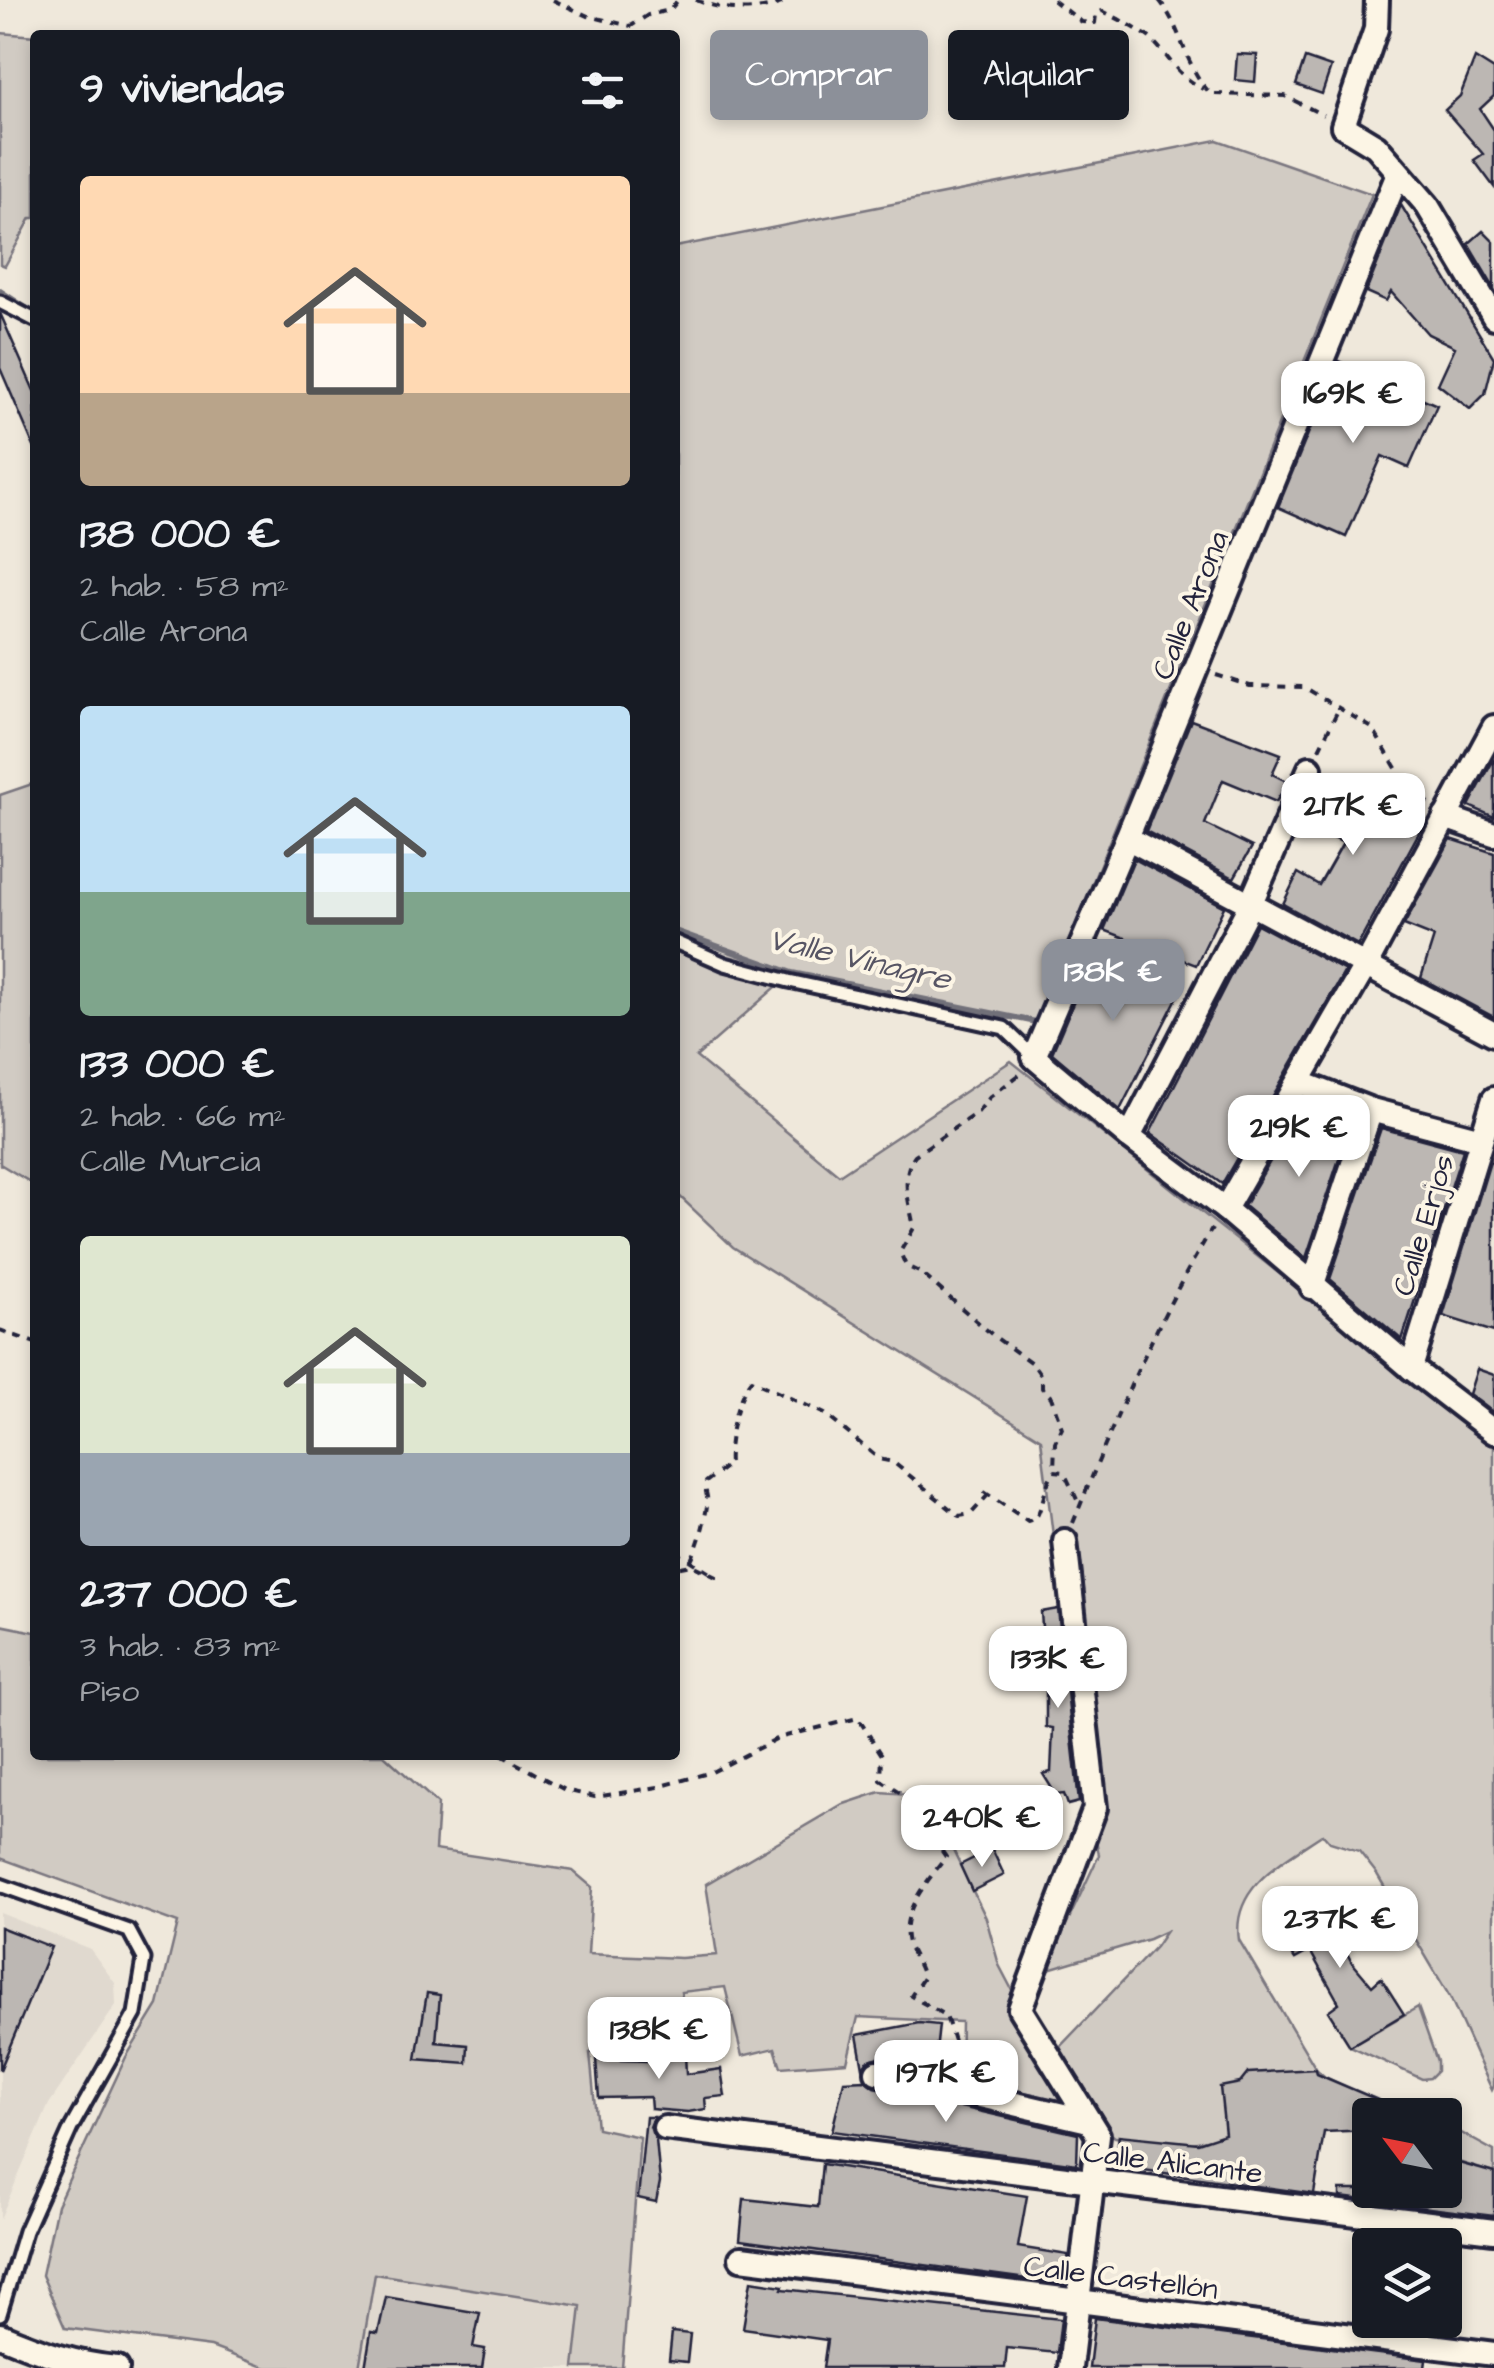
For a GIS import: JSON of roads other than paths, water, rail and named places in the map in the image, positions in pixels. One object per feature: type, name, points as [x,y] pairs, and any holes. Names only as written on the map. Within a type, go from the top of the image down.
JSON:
[{"type":"street","points":[[1378,0],[1376,29],[1343,126],[1376,146],[1426,205],[1494,317]]},
{"type":"street","name":"Calle Arona","points":[[1034,1057],[1398,174]]},
{"type":"street","points":[[1224,1210],[1366,965],[1494,727]]},
{"type":"street","points":[[1129,1137],[1250,905],[1310,768]]},
{"type":"street","points":[[1444,818],[1494,834]]},
{"type":"street","points":[[1127,838],[1494,1034]]},
{"type":"street","points":[[1034,1057],[1224,1210],[1410,1368],[1494,1432]]},
{"type":"street","points":[[1299,1082],[1371,1110],[1481,1139]]},
{"type":"street","name":"Calle Erjos","points":[[1410,1368],[1494,1099]]},
{"type":"street","points":[[1312,1287],[1371,1110]]},
{"type":"street","points":[[1065,1541],[1096,1808],[1020,2010],[1098,2135],[1070,2368]]},
{"type":"street","points":[[878,2072],[1089,2120]]},
{"type":"street","name":"Calle Alicante","points":[[666,2128],[1494,2232]]},
{"type":"street","name":"Calle Castellón","points":[[742,2258],[1494,2354]]},
{"type":"street","points":[[0,2336],[42,2353],[91,2366],[117,2368]]},
{"type":"lane","points":[[0,302],[30,317]]},
{"type":"lane","points":[[680,944],[725,964],[789,981],[1004,1028],[1034,1057]]},
{"type":"lane","points":[[0,1886],[129,1931],[144,1959],[135,2014],[70,2128],[25,2232],[0,2314]]},
{"type":"waterway","name":"Valle Vinagre","points":[[0,291],[30,311]]},
{"type":"waterway","name":"Valle Vinagre","points":[[680,933],[792,973],[1036,1022]]}]
